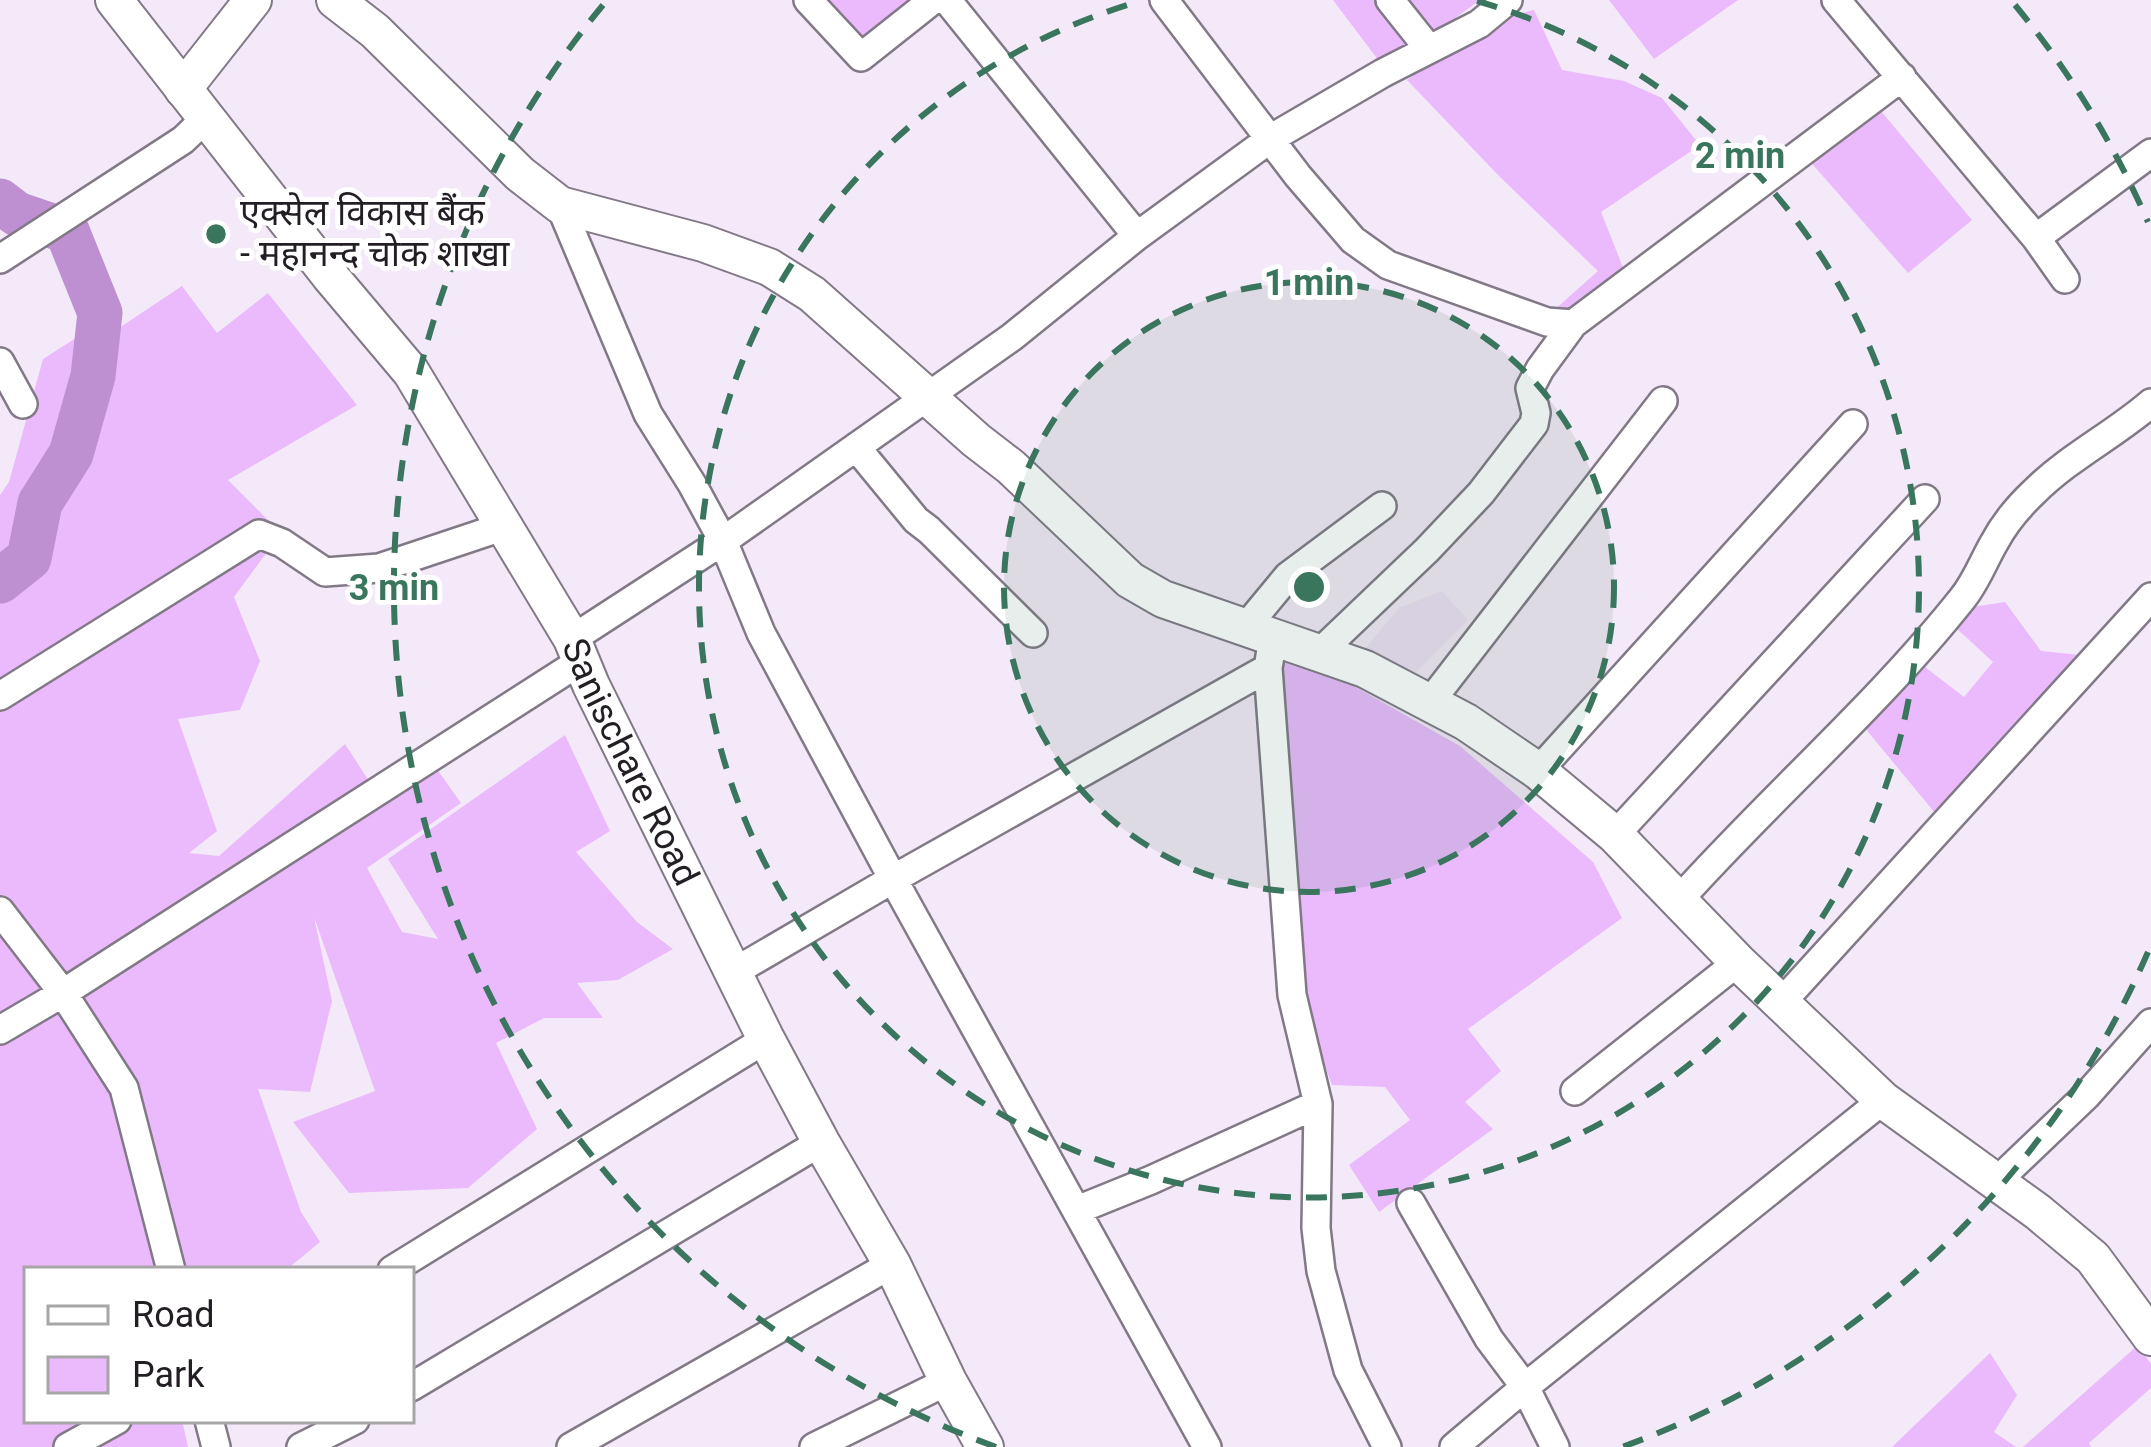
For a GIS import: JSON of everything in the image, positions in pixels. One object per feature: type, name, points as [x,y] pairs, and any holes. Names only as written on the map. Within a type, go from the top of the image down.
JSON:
[{"type":"street","name":"Sanischare Road","points":[[114,0],[411,372],[505,526],[577,650],[766,1039],[892,1264],[985,1447]]},
{"type":"street","points":[[183,89],[253,0]]},
{"type":"street","points":[[334,0],[376,31],[520,174],[560,206],[703,243],[769,267],[812,295],[1011,466],[1130,580],[1262,644],[1319,653],[1365,669],[1486,735],[1538,771],[1615,836],[1883,1100],[2038,1212],[2093,1258],[2151,1337]]},
{"type":"street","points":[[808,0],[861,57],[933,0]]},
{"type":"street","points":[[947,0],[1137,236]]},
{"type":"street","points":[[1164,0],[1353,240],[1388,265],[1547,322],[1573,324]]},
{"type":"street","points":[[1390,0],[1429,50]]},
{"type":"street","points":[[0,1030],[63,993],[577,650],[1012,337],[1137,236],[1270,139],[1479,24],[1508,0]]},
{"type":"street","points":[[1836,0],[2065,279]]},
{"type":"street","points":[[1319,653],[1481,494],[1534,424],[1530,388],[1573,324],[1902,77]]},
{"type":"street","points":[[0,259],[183,140],[205,119]]},
{"type":"street","points":[[2036,238],[2151,153]]},
{"type":"street","points":[[560,206],[648,414],[723,541],[761,633],[1207,1447]]},
{"type":"street","points":[[0,362],[23,404]]},
{"type":"street","points":[[1430,702],[1663,401]]},
{"type":"street","points":[[1678,901],[1852,724],[1964,597],[2012,514],[2072,459],[2151,403]]},
{"type":"street","points":[[1538,771],[1853,424]]},
{"type":"street","points":[[856,447],[916,520],[1034,633]]},
{"type":"street","points":[[1615,836],[1925,499]]},
{"type":"street","points":[[1382,506],[1288,576],[1262,644],[1292,995],[1318,1104],[1316,1228],[1321,1271],[1348,1370],[1387,1447]]},
{"type":"street","points":[[0,696],[259,534],[282,543],[325,572],[379,568],[505,526]]},
{"type":"street","points":[[1781,1003],[2151,598]]},
{"type":"street","points":[[734,972],[892,879],[1262,644]]},
{"type":"street","points":[[0,911],[63,993],[124,1088],[170,1267]]},
{"type":"street","points":[[1575,1091],[1738,962]]},
{"type":"street","points":[[1996,1182],[2086,1096],[2151,1023]]},
{"type":"street","points":[[397,1267],[766,1039]]},
{"type":"street","points":[[1454,1447],[1883,1100]]},
{"type":"street","points":[[1077,1210],[1318,1104]]},
{"type":"street","points":[[414,1385],[821,1142]]},
{"type":"street","points":[[1411,1203],[1489,1340],[1525,1387],[1555,1447]]},
{"type":"street","points":[[571,1447],[892,1264]]},
{"type":"street","points":[[814,1447],[948,1381]]},
{"type":"street","points":[[68,1447],[112,1423]]},
{"type":"street","points":[[301,1447],[349,1423]]},
{"type":"shaded area","points":[[1442,591],[1468,620],[1412,676],[1363,651],[1399,608]]},
{"type":"green space","points":[[814,0],[913,0],[856,47]]},
{"type":"green space","points":[[1333,0],[1480,0],[1385,69]]},
{"type":"green space","points":[[1609,0],[1738,0],[1654,59]]},
{"type":"green space","points":[[1534,10],[1562,70],[1624,81],[1662,98],[1700,145],[1601,212],[1628,280],[1573,324],[1552,312],[1598,271],[1407,80],[1479,24]]},
{"type":"green space","points":[[1876,105],[1972,220],[1908,273],[1807,158]]},
{"type":"green space","points":[[182,286],[217,333],[268,293],[357,405],[228,480],[281,533],[234,597],[260,661],[240,710],[178,719],[217,831],[189,853],[219,856],[345,744],[371,784],[434,765],[461,803],[367,868],[402,932],[438,939],[388,859],[565,735],[610,831],[576,852],[637,922],[673,949],[618,980],[577,983],[603,1018],[544,1018],[496,1043],[537,1129],[468,1188],[349,1193],[293,1122],[375,1091],[314,917],[332,1001],[310,1092],[258,1089],[301,1212],[320,1242],[290,1267],[24,1267],[24,1423],[183,1423],[188,1447],[0,1447],[0,495],[9,482],[43,359],[109,317],[116,330]]},
{"type":"green space","points":[[2005,602],[2041,651],[2080,655],[1940,819],[1864,727],[1925,667],[1964,697],[1993,662],[1955,627],[1972,607]]},
{"type":"green space","points":[[1281,657],[1304,658],[1460,746],[1593,862],[1622,918],[1468,1029],[1501,1071],[1465,1102],[1493,1129],[1379,1212],[1349,1165],[1410,1120],[1385,1087],[1332,1085],[1309,1024],[1272,670]]},
{"type":"green space","points":[[2138,1345],[2151,1364],[2151,1388],[2089,1443],[2091,1447],[2023,1447]]},
{"type":"green space","points":[[1990,1353],[2017,1395],[1994,1432],[2016,1447],[1892,1447]]},
{"type":"waterway","points":[[0,201],[17,214],[67,231],[100,313],[93,376],[71,454],[40,503],[29,558],[0,581]]},
{"type":"place","name":"एक्सेल विकास बैंक - महानन्द चोक शाखा","points":[[216,234]]}]
